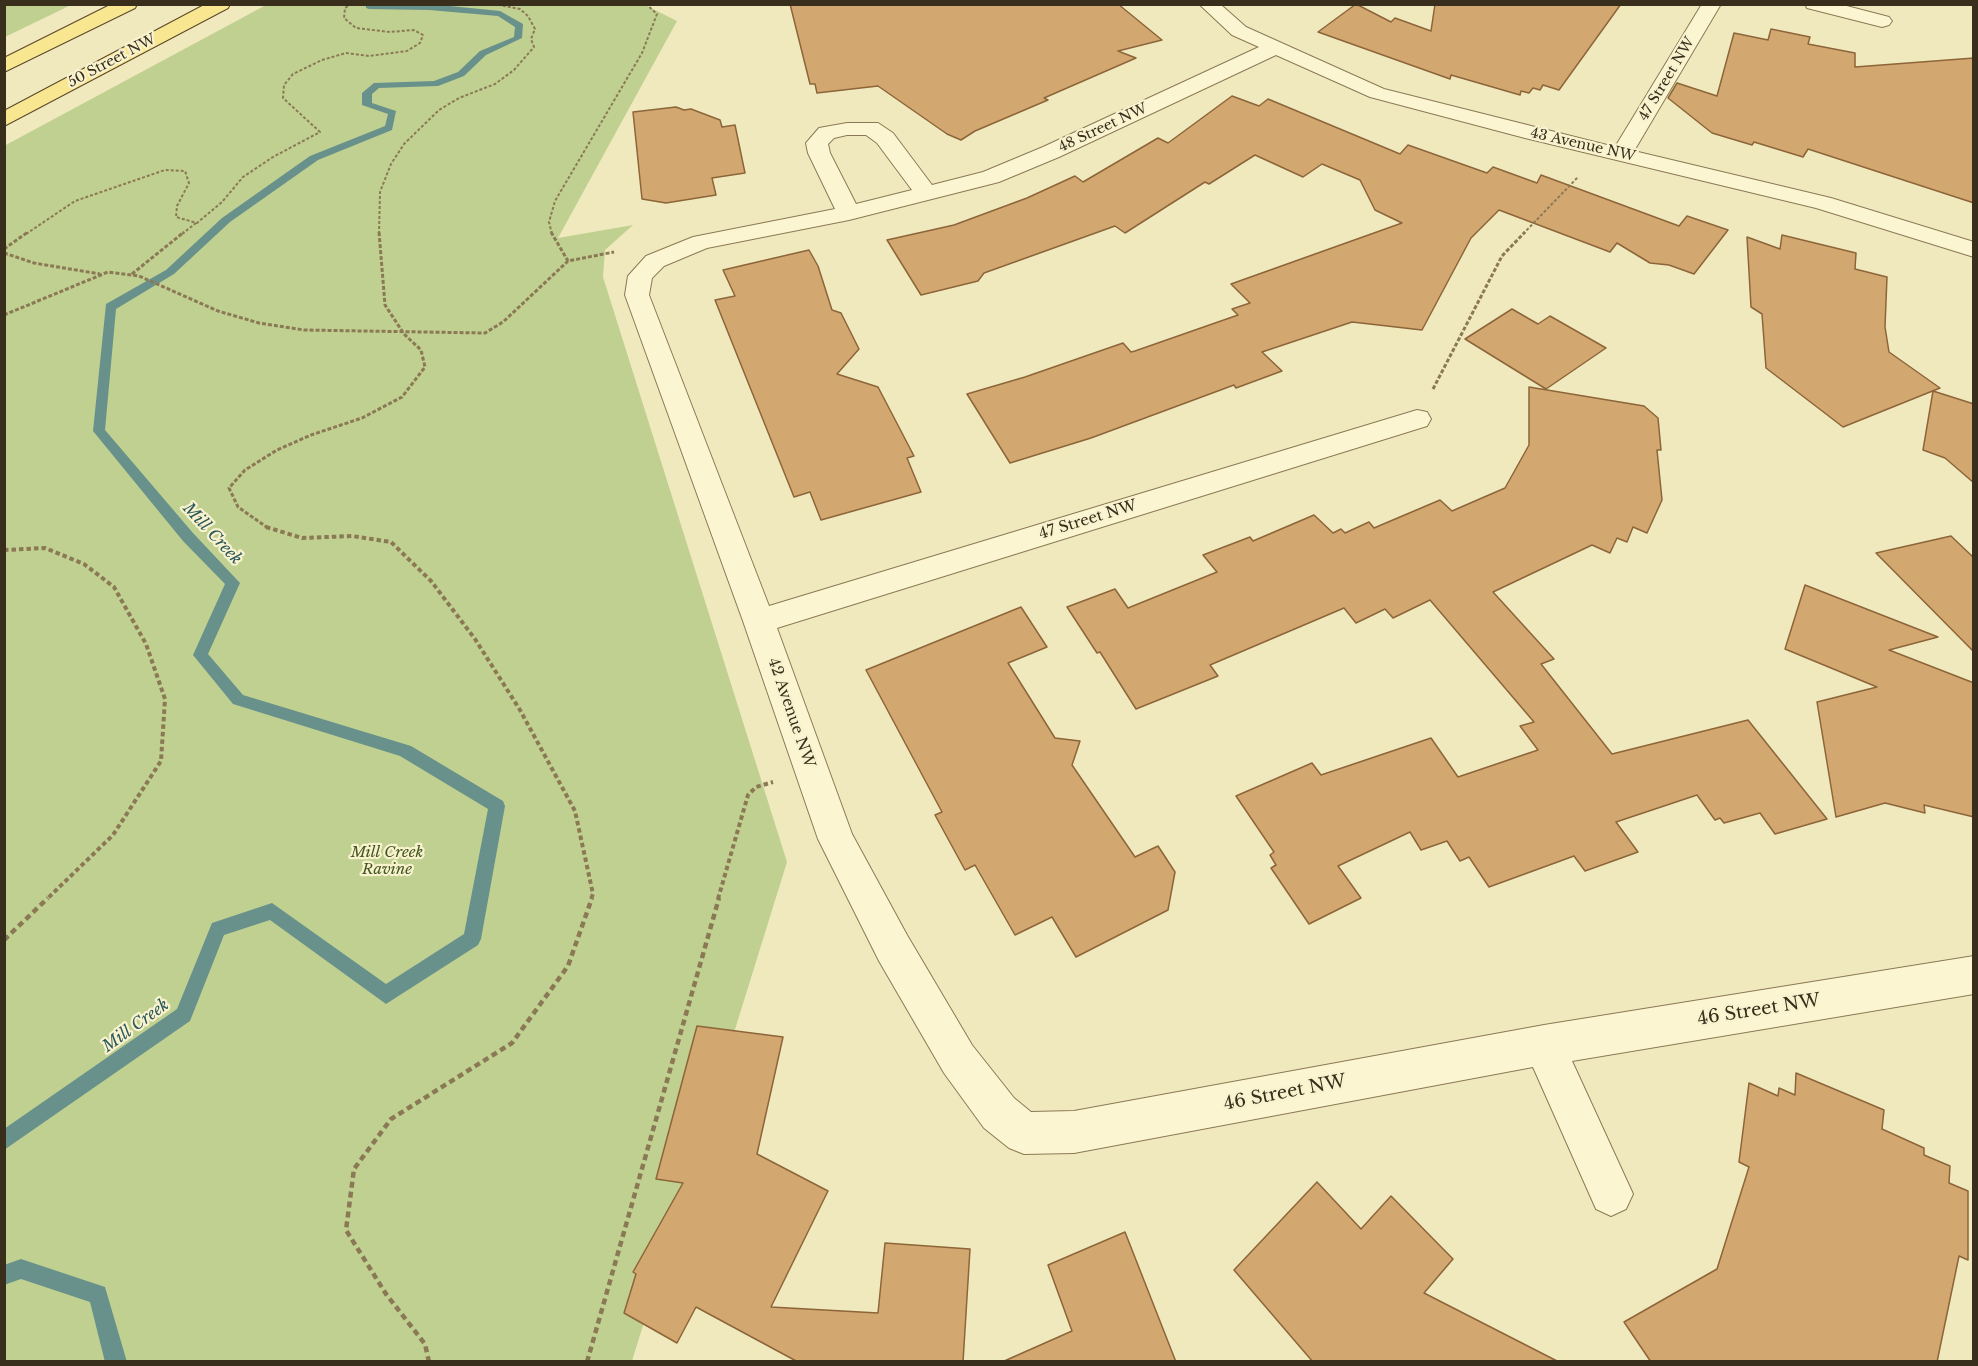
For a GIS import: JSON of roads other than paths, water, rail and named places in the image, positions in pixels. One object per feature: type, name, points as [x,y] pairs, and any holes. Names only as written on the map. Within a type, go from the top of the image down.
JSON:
[{"type":"main road","points":[[4,66],[128,4]]},
{"type":"main road","name":"50 Street NW","points":[[4,120],[221,4]]},
{"type":"street","name":"43 Avenue NW","points":[[1208,4],[1239,31],[1377,93],[1823,203],[1974,250]]},
{"type":"street","name":"47 Street NW","points":[[1622,154],[1712,4]]},
{"type":"street","points":[[1814,4],[1882,21]]},
{"type":"street","name":"48 Street NW","points":[[664,256],[701,242],[849,213],[992,177],[1052,152],[1274,48]]},
{"type":"street","points":[[849,213],[819,153],[817,143],[827,133],[870,128],[885,138],[927,194]]},
{"type":"street","name":"42 Avenue NW","points":[[664,256],[640,276],[638,295],[759,621],[836,839],[893,948],[958,1059],[999,1113],[1024,1133]]},
{"type":"street","name":"47 Street NW","points":[[759,621],[1417,418]]},
{"type":"street","name":"46 Street NW","points":[[1024,1133],[1074,1132],[1544,1045],[1974,975]]},
{"type":"street","points":[[1544,1045],[1611,1194]]},
{"type":"waterway","name":"Mill Creek","points":[[4,1141],[184,1015],[218,929],[272,911],[386,995],[472,939],[497,806],[405,751],[238,700],[200,655],[233,583],[188,537],[99,431],[110,307],[170,272],[226,220],[314,158],[389,128],[393,113],[367,105],[367,93],[377,85],[435,84],[461,74],[483,53],[518,38],[520,26],[500,14],[429,7],[369,6]]},
{"type":"waterway","name":"Mill Creek","points":[[4,1275],[21,1269],[98,1294],[116,1362]]},
{"type":"park label","name":"Mill Creek Ravine","points":[[387,862]]}]
